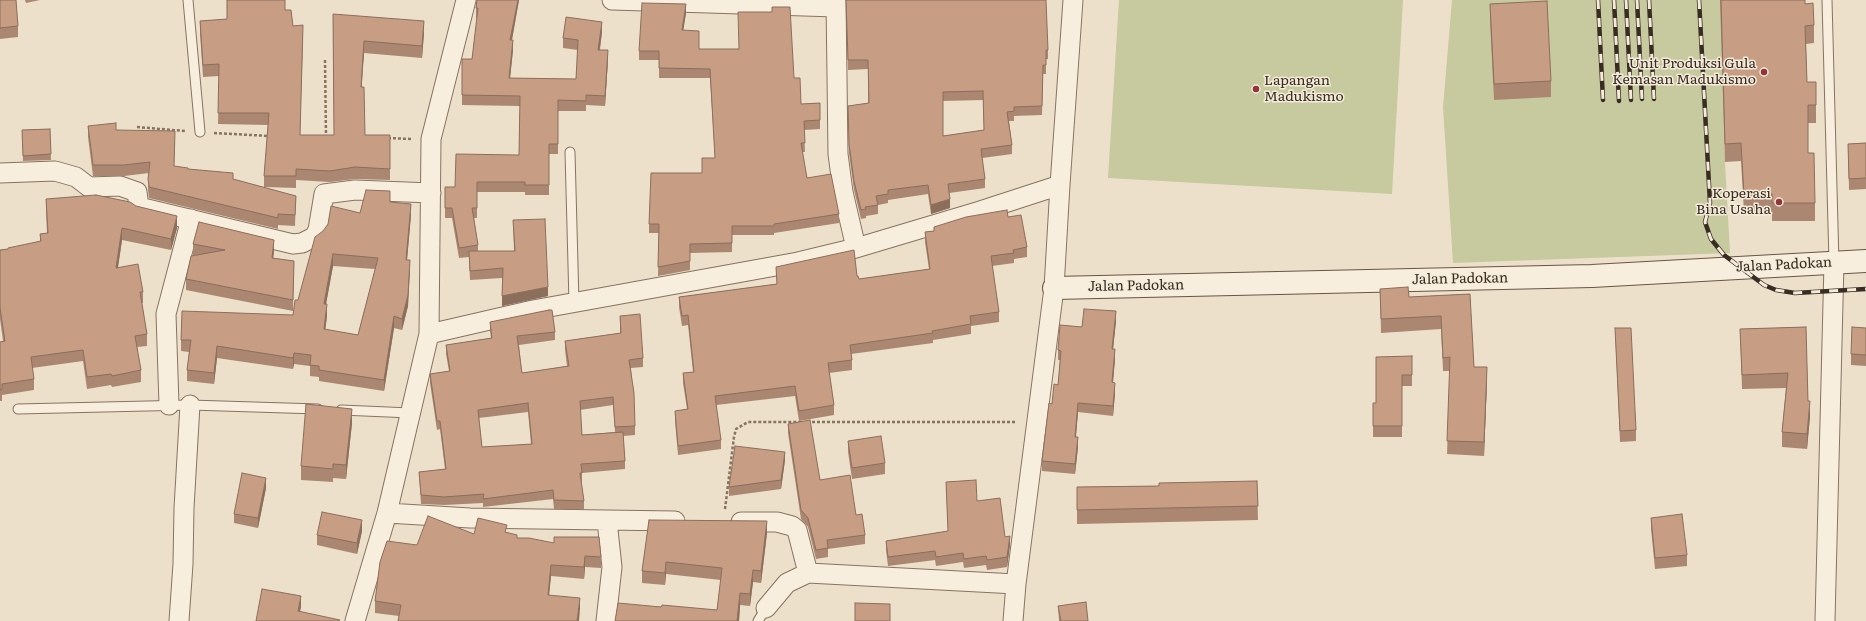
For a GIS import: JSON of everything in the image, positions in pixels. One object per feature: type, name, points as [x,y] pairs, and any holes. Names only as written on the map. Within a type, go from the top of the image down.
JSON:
[{"type":"street","points":[[355,621],[387,513],[429,334],[431,139],[466,0]]},
{"type":"street","points":[[617,0],[836,4],[838,154],[843,192],[856,248]]},
{"type":"street","points":[[1013,621],[1016,584],[1054,288],[1073,0]]},
{"type":"street","points":[[0,173],[55,171],[76,177],[89,187],[120,186],[137,192],[139,207],[293,244],[302,243],[314,237],[318,230],[324,194],[355,190],[430,193]]},
{"type":"street","points":[[429,334],[533,310],[798,262],[856,248],[980,211],[1060,185]]},
{"type":"street","points":[[169,405],[166,314],[191,220]]},
{"type":"street","name":"Jalan Padokan","points":[[1054,288],[1592,276],[1866,261]]},
{"type":"street","points":[[1825,621],[1834,262]]},
{"type":"street","points":[[179,621],[190,405]]},
{"type":"street","points":[[387,513],[470,518],[693,522]]},
{"type":"street","points":[[606,621],[612,567],[607,521]]},
{"type":"street","points":[[724,522],[777,522],[792,526],[797,530],[808,573]]},
{"type":"street","points":[[762,614],[787,583],[808,573],[1016,584]]},
{"type":"lane","points":[[188,0],[200,132]]},
{"type":"lane","points":[[1828,0],[1834,262]]},
{"type":"lane","points":[[570,152],[574,303]]},
{"type":"lane","points":[[18,408],[190,405],[411,413]]},
{"type":"path","points":[[325,60],[326,138]]},
{"type":"path","points":[[137,127],[270,136]]},
{"type":"path","points":[[318,137],[333,138]]},
{"type":"path","points":[[386,138],[431,139]]},
{"type":"path","points":[[724,522],[734,437],[736,429],[748,422],[1037,422]]},
{"type":"green space","name":"Lapangan Madukismo","points":[[1119,0],[1403,0],[1392,194],[1108,178]]},
{"type":"green space","points":[[1452,0],[1721,0],[1725,162],[1730,253],[1453,263],[1443,107]]},
{"type":"building","points":[[0,0],[16,0],[18,26],[0,28]]},
{"type":"building","points":[[227,0],[285,0],[285,10],[291,10],[293,26],[303,25],[300,135],[334,135],[333,14],[424,21],[422,46],[364,41],[361,87],[364,87],[365,135],[390,135],[390,169],[355,167],[330,171],[296,169],[296,176],[264,176],[269,113],[218,113],[219,64],[203,65],[200,21],[227,19]]},
{"type":"building","points":[[477,0],[518,0],[510,40],[513,40],[509,78],[576,79],[578,40],[563,38],[566,17],[602,22],[598,50],[608,50],[605,96],[586,95],[586,101],[558,100],[558,144],[549,144],[549,185],[525,185],[525,182],[477,182],[477,208],[472,208],[478,245],[459,248],[452,208],[445,208],[445,187],[455,187],[456,154],[519,155],[520,96],[462,95],[462,59],[472,59],[478,8],[476,8]]},
{"type":"building","points":[[846,0],[1046,0],[1048,50],[1046,50],[1046,65],[1043,65],[1042,106],[1014,107],[1014,111],[1007,112],[1012,145],[981,149],[985,179],[948,184],[950,199],[931,205],[928,185],[888,190],[888,194],[876,196],[878,205],[865,207],[866,209],[861,210],[854,181],[849,144],[848,106],[869,103],[868,60],[848,60]],"holes":[[[983,91],[984,130],[943,136],[943,92]]]},
{"type":"building","name":"Unit Produksi Gula Kemasan Madukismo","points":[[1721,0],[1805,0],[1805,4],[1813,3],[1814,25],[1805,26],[1807,82],[1816,82],[1816,105],[1808,105],[1808,153],[1814,153],[1815,203],[1772,203],[1772,194],[1744,195],[1741,143],[1725,144]]},
{"type":"building","points":[[1547,1],[1551,81],[1494,84],[1490,4]]},
{"type":"building","points":[[642,3],[686,4],[682,30],[699,31],[699,49],[739,49],[738,12],[772,12],[772,7],[790,7],[794,78],[800,78],[801,104],[820,103],[820,120],[804,121],[805,143],[801,143],[807,178],[831,174],[839,214],[774,224],[774,226],[732,226],[732,243],[690,244],[690,261],[658,267],[659,224],[649,224],[651,173],[702,173],[702,158],[715,158],[710,69],[659,68],[659,51],[639,51]]},
{"type":"building","points":[[116,123],[116,130],[175,131],[174,166],[188,169],[233,173],[233,179],[296,196],[295,215],[278,214],[278,218],[149,187],[148,179],[150,162],[124,165],[93,165],[88,126]]},
{"type":"building","points":[[50,129],[51,154],[23,156],[22,130]]},
{"type":"building","points":[[1866,143],[1866,178],[1849,179],[1848,144]]},
{"type":"building","points":[[366,190],[390,191],[390,202],[411,204],[406,260],[410,260],[408,295],[402,319],[394,316],[384,380],[319,370],[319,366],[310,365],[311,355],[294,353],[293,358],[217,346],[214,373],[187,370],[191,340],[181,340],[182,311],[293,315],[295,300],[298,300],[315,237],[323,231],[328,224],[331,206],[360,213]],"holes":[[[333,254],[378,258],[358,335],[324,329],[327,304],[324,304]]]},
{"type":"building","points":[[96,195],[130,202],[136,206],[177,216],[171,239],[122,228],[116,268],[138,264],[143,292],[140,292],[147,334],[135,336],[141,370],[112,376],[111,374],[87,377],[83,350],[31,357],[34,379],[2,384],[2,389],[0,390],[0,342],[5,341],[0,308],[0,250],[41,241],[40,234],[48,233],[46,199]]},
{"type":"building","points":[[1007,210],[1008,217],[1021,215],[1027,247],[1013,250],[1014,253],[991,256],[999,312],[970,316],[971,324],[932,331],[933,333],[850,345],[852,360],[828,363],[834,405],[799,411],[795,386],[715,396],[721,440],[678,446],[675,411],[688,409],[683,373],[694,372],[688,315],[682,316],[679,297],[777,284],[776,267],[854,250],[857,276],[859,279],[930,269],[925,232],[934,231],[934,227],[966,217]]},
{"type":"building","points":[[545,219],[548,287],[502,296],[503,268],[470,271],[469,251],[515,251],[513,220]]},
{"type":"building","points":[[199,222],[274,240],[272,258],[294,261],[293,300],[186,279],[191,256],[225,250],[193,244]]},
{"type":"building","points":[[1408,287],[1409,297],[1470,294],[1474,367],[1487,367],[1484,442],[1447,441],[1450,357],[1443,358],[1441,316],[1381,319],[1380,289]]},
{"type":"building","points":[[1084,309],[1116,311],[1112,349],[1115,349],[1112,382],[1115,383],[1113,406],[1078,403],[1075,437],[1078,437],[1075,464],[1042,461],[1049,403],[1052,404],[1054,384],[1058,385],[1061,351],[1058,350],[1060,325],[1082,327]]},
{"type":"building","points":[[552,310],[555,332],[517,336],[522,373],[569,366],[565,341],[621,333],[620,316],[640,314],[643,358],[629,360],[634,393],[635,426],[615,427],[613,397],[580,401],[582,435],[623,432],[625,461],[581,464],[582,473],[580,473],[584,501],[554,500],[553,490],[483,499],[484,494],[444,497],[421,495],[419,472],[446,469],[440,421],[437,421],[430,374],[450,371],[446,345],[492,338],[490,322]],"holes":[[[528,403],[532,444],[482,447],[478,410]]]},
{"type":"building","points":[[1806,327],[1808,401],[1810,401],[1807,434],[1782,432],[1788,373],[1742,375],[1740,329]]},
{"type":"building","points":[[1852,327],[1866,328],[1866,355],[1851,354]]},
{"type":"building","points":[[1615,328],[1631,328],[1636,430],[1620,431]]},
{"type":"building","points":[[1412,356],[1412,375],[1402,375],[1402,426],[1373,426],[1373,403],[1376,403],[1376,357]]},
{"type":"building","points":[[306,404],[352,409],[346,465],[333,464],[333,469],[301,466]]},
{"type":"building","points":[[810,420],[820,480],[850,475],[856,515],[862,514],[865,535],[827,540],[828,548],[816,550],[808,518],[801,510],[788,424]]},
{"type":"building","points":[[881,436],[885,463],[852,468],[848,441]]},
{"type":"building","points":[[735,446],[785,452],[781,480],[729,487]]},
{"type":"building","points":[[242,473],[266,478],[258,518],[234,514]]},
{"type":"building","points":[[976,480],[977,501],[1000,498],[1005,537],[1010,536],[1007,557],[987,560],[986,556],[964,559],[963,553],[936,557],[935,551],[888,557],[886,541],[948,531],[946,482]]},
{"type":"building","points":[[1257,481],[1258,506],[1077,510],[1077,487],[1159,486],[1159,483]]},
{"type":"building","points":[[322,512],[362,520],[357,543],[317,535]]},
{"type":"building","points":[[1682,514],[1687,555],[1655,558],[1651,518]]},
{"type":"building","points":[[428,516],[474,534],[478,518],[507,525],[505,532],[517,535],[517,538],[529,538],[554,543],[554,537],[599,537],[601,557],[585,556],[584,567],[551,565],[548,595],[580,598],[577,621],[398,621],[401,605],[375,601],[380,562],[387,541],[417,545]]},
{"type":"building","points":[[649,520],[767,521],[761,571],[753,570],[750,594],[740,593],[737,621],[615,621],[618,603],[717,610],[722,568],[666,562],[665,573],[642,571]]},
{"type":"building","points":[[262,589],[301,596],[298,611],[340,620],[256,621]]},
{"type":"building","points":[[1086,602],[1088,621],[1061,621],[1058,606]]},
{"type":"building","points":[[855,603],[890,604],[890,621],[855,621]]},
{"type":"railway","points":[[1598,0],[1603,100]]},
{"type":"railway","points":[[1614,0],[1619,101]]},
{"type":"railway","points":[[1626,0],[1631,100]]},
{"type":"railway","points":[[1637,0],[1642,99]]},
{"type":"railway","points":[[1649,0],[1654,99]]},
{"type":"railway","points":[[1699,0],[1710,203],[1705,222],[1711,239],[1724,255],[1764,285],[1776,290],[1795,293],[1866,289]]},
{"type":"place","name":"Unit Produksi Gula Kemasan Madukismo","points":[[1764,72]]},
{"type":"place","name":"Lapangan Madukismo","points":[[1256,89]]},
{"type":"place","name":"Koperasi Bina Usaha","points":[[1779,202]]}]
